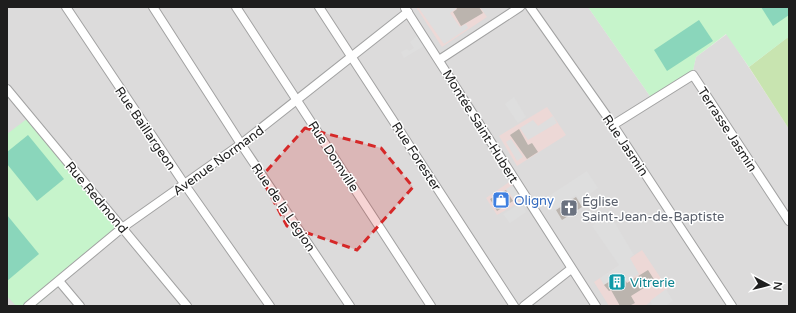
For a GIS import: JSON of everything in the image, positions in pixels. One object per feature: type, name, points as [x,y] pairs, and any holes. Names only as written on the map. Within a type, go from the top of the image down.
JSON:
[{"type":"street","name":"Rue Baillargeon","points":[[66,7],[185,185],[270,306]]},
{"type":"street","name":"Rue de la Légion","points":[[153,7],[241,144],[350,306]]},
{"type":"street","name":"Rue Domville","points":[[236,7],[431,306]]},
{"type":"street","name":"Rue Forester","points":[[319,7],[514,306]]},
{"type":"street","points":[[439,60],[520,7]]},
{"type":"street","name":"Rue Jasmin","points":[[530,7],[613,125],[732,306]]},
{"type":"street","name":"Avenue Normand","points":[[28,306],[122,228],[185,185],[241,144],[352,56],[407,9]]},
{"type":"street","name":"Montée Saint-Hubert","points":[[407,9],[571,269],[596,306]]},
{"type":"street","name":"Terrasse Jasmin","points":[[613,125],[693,75],[789,221]]},
{"type":"street","name":"Rue Redmond","points":[[7,89],[187,306]]},
{"type":"street","points":[[524,306],[571,269]]},
{"type":"street","points":[[59,281],[80,306]]},
{"type":"highlighted area","points":[[305,128],[381,148],[413,187],[357,250],[287,226],[261,177]]},
{"type":"shaded area","points":[[7,7],[588,7],[652,99],[692,75],[696,57],[727,34],[789,129],[789,306],[7,306]]},
{"type":"shaded area","points":[[416,7],[480,7],[487,17],[442,47]]},
{"type":"shaded area","points":[[418,7],[455,7],[456,9],[450,13],[460,27],[466,24],[468,28],[444,44]]},
{"type":"shaded area","points":[[417,36],[424,46],[404,58],[401,52],[407,49],[409,51],[414,48],[410,42]]},
{"type":"shaded area","points":[[514,97],[526,117],[518,123],[505,104]]},
{"type":"shaded area","points":[[547,107],[566,135],[517,166],[499,136]]},
{"type":"shaded area","points":[[553,116],[557,123],[528,140],[520,128],[533,120],[538,126]]},
{"type":"shaded area","points":[[511,139],[523,157],[517,161],[506,142]]},
{"type":"shaded area","points":[[587,171],[598,188],[590,194],[593,200],[583,206],[576,195],[552,211],[544,199]]},
{"type":"shaded area","points":[[512,180],[523,200],[497,215],[486,198]]},
{"type":"shaded area","points":[[513,185],[522,198],[516,202],[506,189]]},
{"type":"shaded area","points":[[521,203],[526,212],[510,223],[503,214]]},
{"type":"shaded area","points":[[609,213],[634,255],[630,258],[639,274],[626,282],[621,274],[604,285],[600,278],[619,265],[592,226]]},
{"type":"shaded area","points":[[642,250],[668,289],[645,306],[609,306],[594,282]]},
{"type":"shaded area","points":[[666,289],[673,301],[665,306],[650,306],[652,304],[650,301]]},
{"type":"green space","points":[[588,7],[789,7],[789,39],[787,38],[749,67],[726,34],[696,57],[692,75],[652,99]]},
{"type":"green space","points":[[761,7],[789,7],[789,15],[773,26]]},
{"type":"green space","points":[[699,20],[713,41],[667,71],[654,50]]},
{"type":"green space","points":[[788,37],[789,39],[789,129],[749,67]]},
{"type":"green space","points":[[32,115],[125,229],[36,306],[16,306],[7,296],[7,134]]},
{"type":"green space","points":[[28,135],[64,179],[37,201],[7,164],[7,152]]},
{"type":"green space","points":[[7,215],[39,254],[7,281]]},
{"type":"building","points":[[456,7],[479,7],[483,13],[461,26],[453,12],[457,9]]},
{"type":"building","points":[[519,129],[528,145],[532,143],[538,152],[527,159],[510,135]]},
{"type":"building","name":"Oligny","points":[[506,190],[513,201],[497,211],[490,199]]},
{"type":"building","name":"Église Saint-Jean-de-Baptiste","points":[[576,197],[582,207],[562,220],[556,210]]},
{"type":"building","points":[[648,270],[655,281],[631,296],[635,303],[629,306],[620,306],[611,290],[609,291],[604,285],[621,274],[627,283]]},
{"type":"place","name":"Oligny","points":[[501,200]]},
{"type":"place","name":"Église Saint-Jean-de-Baptiste","points":[[569,208]]},
{"type":"place","name":"Vitrerie","points":[[617,282]]}]
